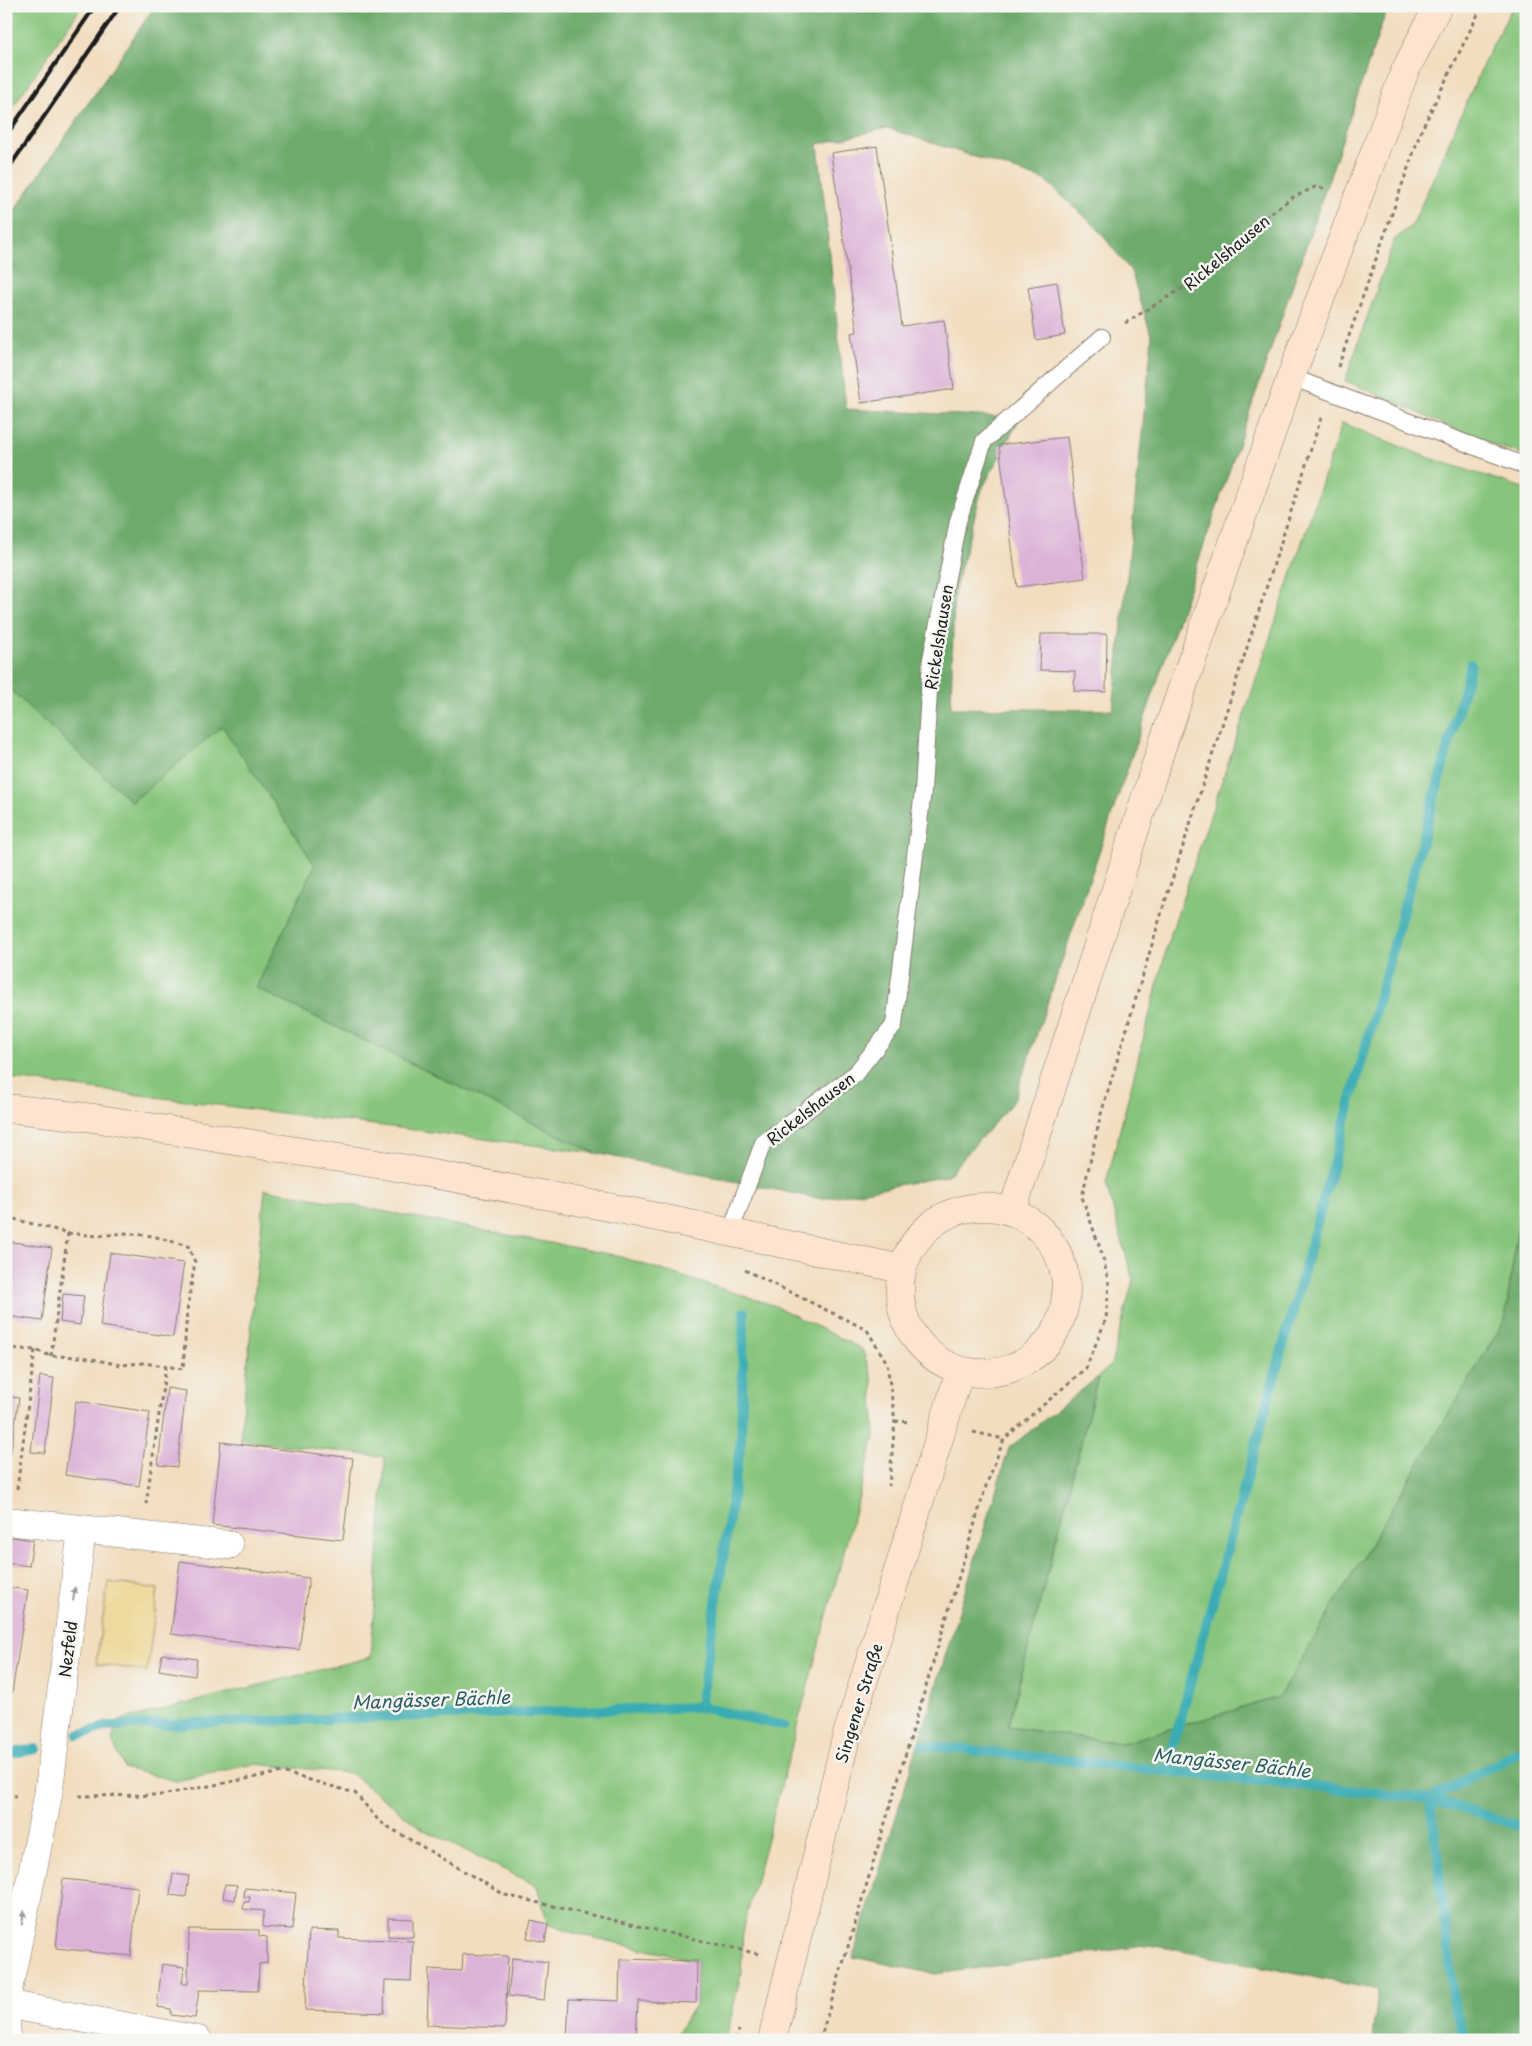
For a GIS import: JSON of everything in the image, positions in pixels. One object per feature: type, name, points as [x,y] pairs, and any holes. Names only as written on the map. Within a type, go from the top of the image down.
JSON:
[{"type":"main road","points":[[1012,1212],[1161,749],[1291,377],[1405,71],[1438,6]]},
{"type":"main road","points":[[6,1108],[94,1118],[401,1168],[902,1269]]},
{"type":"main road","points":[[985,1206],[1012,1212],[1037,1226],[1055,1248],[1065,1274],[1066,1303],[1057,1330],[1040,1352],[1016,1368],[988,1374],[960,1371],[937,1360],[918,1343],[913,1335],[905,1320],[900,1295],[902,1269],[914,1244],[933,1224],[958,1210],[985,1206]]},
{"type":"main road","name":"Singener Straße","points":[[772,2040],[846,1738],[960,1371]]},
{"type":"street","points":[[9,1522],[229,1545]]},
{"type":"street","name":"Nezfeld","points":[[6,2000],[48,1796],[58,1730],[82,1530]]},
{"type":"street","points":[[6,2004],[198,2040]]},
{"type":"street","points":[[6,2019],[8,2040]]},
{"type":"lane","name":"Rickelshausen","points":[[730,1233],[763,1143],[855,1074],[894,1025],[923,791],[931,659],[958,521],[984,442],[1102,337]]},
{"type":"lane","points":[[1291,377],[1526,466]]},
{"type":"path","points":[[820,2040],[992,1470],[1004,1439],[1086,1368],[1106,1319],[1109,1284],[1102,1254],[1082,1197],[1097,1132],[1163,908],[1330,391],[1421,131],[1482,6]]},
{"type":"path","name":"Rickelshausen","points":[[1102,337],[1191,283],[1232,243],[1290,199],[1315,187],[1359,192]]},
{"type":"path","points":[[6,1217],[68,1233],[98,1236],[125,1234],[153,1236],[188,1246],[194,1262],[187,1311],[183,1369],[143,1363],[120,1365],[83,1357],[51,1356],[36,1350],[6,1348]]},
{"type":"path","points":[[51,1356],[68,1233]]},
{"type":"path","points":[[730,1233],[736,1265],[867,1330],[887,1363],[896,1421],[886,1495]]},
{"type":"path","points":[[9,1522],[36,1350]]},
{"type":"path","points":[[142,1536],[166,1366]]},
{"type":"path","points":[[6,1795],[162,1795],[282,1772],[355,1793],[380,1822],[505,1895],[759,1954]]},
{"type":"path","points":[[757,1964],[762,1944]]},
{"type":"path","points":[[736,2040],[742,2021]]},
{"type":"green space","points":[[6,6],[82,6],[6,117]]},
{"type":"green space","points":[[155,6],[1388,6],[1014,1101],[947,1176],[821,1199],[595,1153],[256,988],[315,865],[222,726],[132,802],[6,686],[6,223]],"holes":[[[887,128],[1045,180],[1096,227],[1131,271],[1152,338],[1113,710],[951,708],[954,593],[982,489],[1020,418],[846,409],[818,144]]]},
{"type":"green space","points":[[1513,6],[1526,6],[1526,455],[1479,439],[1345,381],[1394,240],[1413,224],[1486,58]]},
{"type":"green space","points":[[1342,423],[1424,456],[1526,489],[1526,1167],[1505,1320],[1279,1697],[1122,1743],[1008,1727],[1098,1377],[1111,1365],[1133,1280],[1106,1184],[1169,939]]},
{"type":"green space","points":[[6,686],[132,802],[222,725],[315,865],[256,988],[595,1153],[6,1078]]},
{"type":"green space","points":[[1526,1167],[1526,2040],[1373,2040],[1378,1990],[1151,1945],[935,1974],[853,1957],[1009,1448],[1098,1377],[1008,1727],[1122,1743],[1279,1697],[1505,1320]]},
{"type":"green space","points":[[265,1189],[614,1255],[773,1305],[862,1349],[872,1376],[875,1436],[743,1928],[741,1973],[726,2040],[673,2040],[696,2003],[697,1961],[573,1933],[548,1924],[537,1886],[422,1829],[350,1773],[254,1764],[176,1781],[124,1768],[112,1740],[117,1721],[371,1657],[385,1457],[240,1440]]},
{"type":"sand","points":[[108,1582],[158,1589],[147,1671],[96,1664]]},
{"type":"building","points":[[877,146],[902,326],[944,320],[954,389],[861,403],[851,333],[857,332],[831,153]]},
{"type":"building","points":[[1057,282],[1065,335],[1036,340],[1028,287]]},
{"type":"building","points":[[1067,437],[1085,578],[1017,587],[999,445]]},
{"type":"building","points":[[1041,634],[1107,634],[1106,692],[1074,691],[1075,671],[1040,670]]},
{"type":"building","points":[[6,1241],[52,1248],[42,1321],[6,1316]]},
{"type":"building","points":[[110,1253],[184,1263],[173,1337],[100,1326]]},
{"type":"building","points":[[63,1294],[84,1296],[80,1325],[60,1322]]},
{"type":"building","points":[[40,1376],[54,1378],[45,1453],[31,1452]]},
{"type":"building","points":[[167,1388],[186,1391],[177,1467],[158,1465]]},
{"type":"building","points":[[6,1396],[19,1398],[8,1470],[6,1470]]},
{"type":"building","points":[[76,1401],[150,1412],[139,1486],[65,1475]]},
{"type":"building","points":[[221,1442],[353,1458],[343,1540],[212,1525]]},
{"type":"building","points":[[6,1536],[33,1540],[29,1566],[6,1563]]},
{"type":"building","points":[[180,1561],[309,1578],[299,1650],[171,1634]]},
{"type":"building","points":[[6,1587],[28,1590],[12,1693],[6,1692]]},
{"type":"building","points":[[162,1654],[197,1659],[195,1676],[159,1670]]},
{"type":"building","points":[[173,1874],[189,1876],[186,1897],[170,1895]]},
{"type":"building","points":[[63,1879],[138,1887],[131,1956],[56,1948]]},
{"type":"building","points":[[225,1884],[237,1885],[235,1900],[223,1898]]},
{"type":"building","points":[[245,1888],[296,1893],[292,1929],[263,1927],[264,1911],[243,1909],[244,1902],[249,1902],[250,1897],[244,1897]]},
{"type":"building","points":[[388,1918],[413,1919],[413,1937],[388,1936]]},
{"type":"building","points":[[531,1920],[548,1924],[545,1942],[527,1938]]},
{"type":"building","points":[[189,1929],[259,1930],[259,1936],[267,1937],[267,1963],[259,1964],[258,1991],[199,1990],[195,2018],[171,2015],[171,2009],[157,2007],[162,1964],[184,1967],[182,1984],[188,1984]]},
{"type":"building","points":[[309,1930],[339,1931],[339,1938],[413,1941],[411,1981],[385,1980],[384,2013],[305,2010]]},
{"type":"building","points":[[463,1954],[508,1956],[505,2028],[427,2025],[429,1969],[462,1971]]},
{"type":"building","points":[[512,1958],[548,1962],[544,2000],[508,1996]]},
{"type":"building","points":[[620,1959],[697,1961],[696,2003],[638,2001],[636,2040],[567,2040],[569,1999],[619,2001]]},
{"type":"waterway","points":[[1166,1771],[1471,664]]},
{"type":"waterway","points":[[700,1707],[741,1441],[744,1312]]},
{"type":"waterway","name":"Mangässer Bächle","points":[[78,1735],[108,1726],[700,1707],[784,1726]]},
{"type":"waterway","name":"Mangässer Bächle","points":[[922,1745],[1431,1799],[1526,1747]]},
{"type":"waterway","name":"Mangässer Bächle","points":[[6,1754],[36,1749]]},
{"type":"waterway","points":[[1466,2040],[1455,2013],[1431,1799],[1526,1828]]},
{"type":"railway","points":[[6,136],[95,6]]},
{"type":"railway","points":[[6,172],[120,6]]}]
